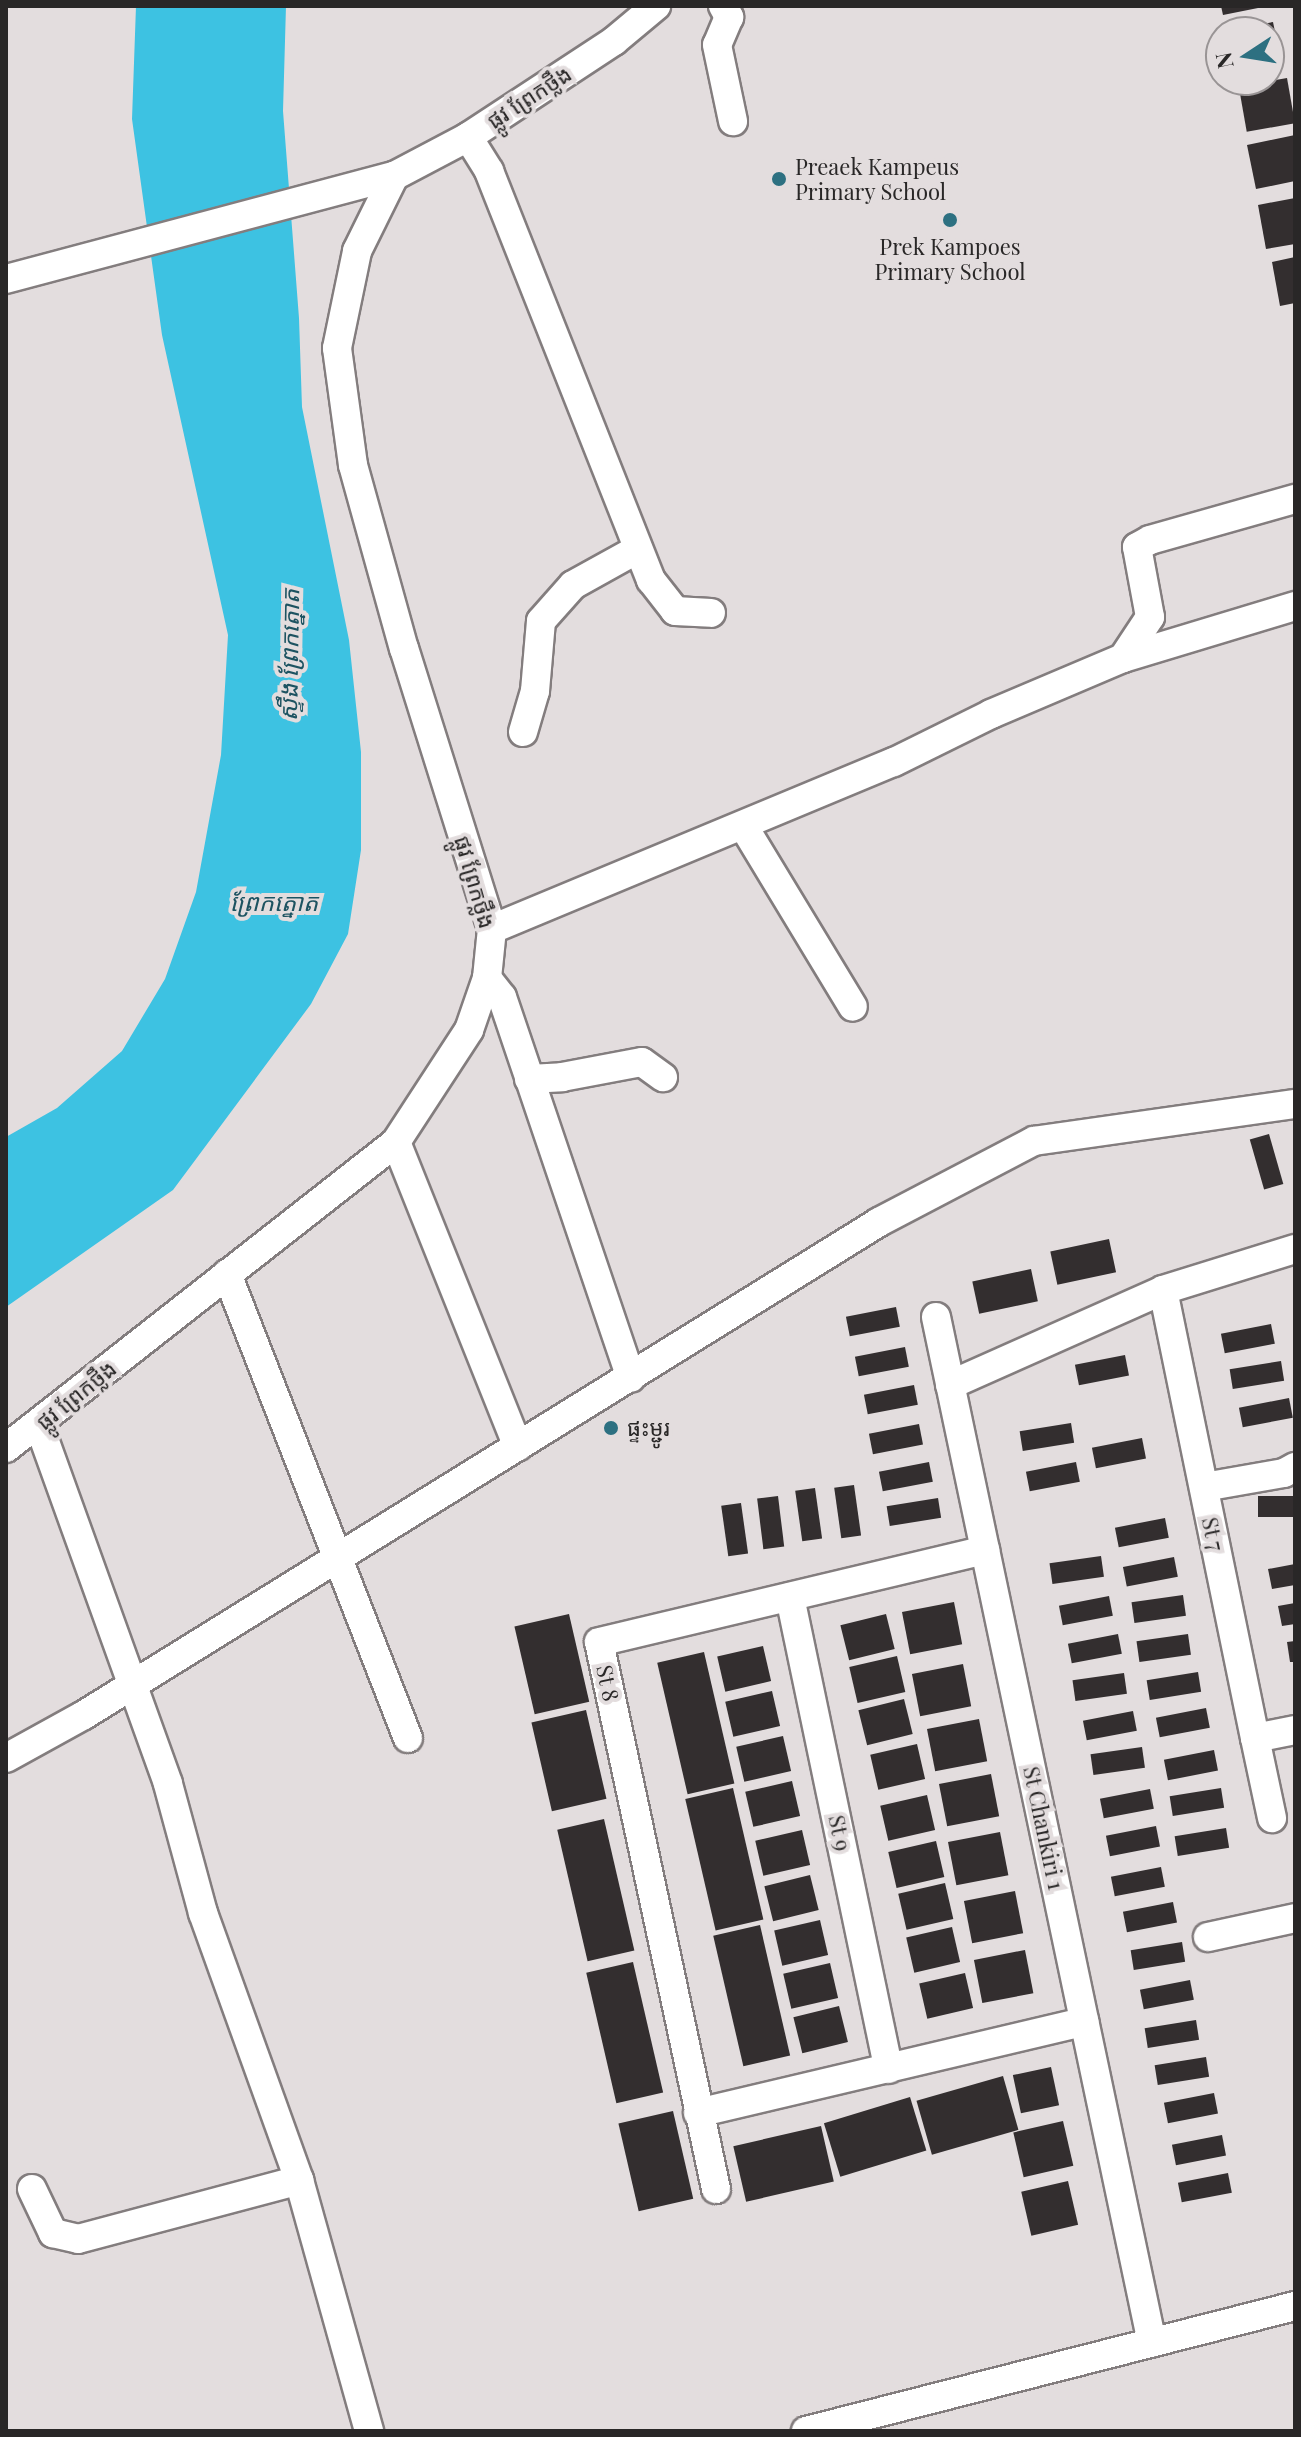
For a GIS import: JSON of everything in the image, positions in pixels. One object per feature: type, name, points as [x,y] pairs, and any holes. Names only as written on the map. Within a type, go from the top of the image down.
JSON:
[{"type":"street","name":"ផ្លូវ ព្រែកថ្លឹង","points":[[6,279],[394,176],[468,137],[614,41],[656,6]]},
{"type":"street","points":[[723,6],[729,17],[717,45],[733,121]]},
{"type":"street","points":[[468,137],[495,185],[651,580],[675,611],[711,613]]},
{"type":"street","name":"ផ្លូវ ព្រែកថ្លឹង","points":[[6,1448],[396,1142],[469,1030],[487,978],[492,929],[404,649],[353,465],[337,348],[357,251],[394,176]]},
{"type":"street","points":[[1123,658],[1150,617],[1137,547],[1150,540],[1295,499]]},
{"type":"street","points":[[523,732],[535,691],[541,621],[573,585],[638,549]]},
{"type":"street","points":[[492,929],[744,827],[1123,658],[1295,606]]},
{"type":"street","points":[[744,827],[853,1007]]},
{"type":"street","points":[[487,978],[502,997],[631,1378]]},
{"type":"street","points":[[529,1079],[562,1077],[642,1062],[663,1077]]},
{"type":"street","points":[[6,1758],[631,1378],[879,1222],[1034,1141],[1295,1104]]},
{"type":"street","points":[[396,1142],[518,1447]]},
{"type":"street","points":[[950,1385],[1163,1290],[1295,1249]]},
{"type":"street","points":[[227,1274],[340,1556],[408,1738]]},
{"type":"street","name":"St 7","points":[[1163,1290],[1272,1818]]},
{"type":"street","name":"St Chankiri 1","points":[[936,1317],[1152,2343]]},
{"type":"street","points":[[39,1425],[168,1784],[203,1913],[299,2180],[369,2431]]},
{"type":"street","points":[[1204,1487],[1284,1473],[1295,1467]]},
{"type":"street","name":"St 8","points":[[716,2189],[599,1642],[985,1550]]},
{"type":"street","name":"St 9","points":[[790,1597],[889,2069]]},
{"type":"street","points":[[1255,1738],[1295,1730]]},
{"type":"street","points":[[1208,1937],[1295,1918]]},
{"type":"street","points":[[698,2113],[1084,2022]]},
{"type":"street","points":[[32,2189],[53,2233],[78,2239],[299,2180]]},
{"type":"street","points":[[806,2431],[1295,2306]]},
{"type":"water","name":"ព្រែកត្នោត","points":[[136,6],[286,6],[283,111],[299,318],[302,407],[349,640],[361,752],[361,850],[348,934],[311,1004],[173,1190],[6,1307],[6,1137],[57,1108],[122,1051],[165,979],[196,892],[221,755],[228,635],[162,335],[132,119]]},
{"type":"building","points":[[1221,6],[1263,6],[1263,7],[1223,15]]},
{"type":"building","points":[[1287,78],[1295,123],[1247,132],[1240,96],[1285,96]]},
{"type":"building","points":[[1295,135],[1295,181],[1256,189],[1247,145]]},
{"type":"building","points":[[1295,198],[1295,244],[1266,249],[1258,205]]},
{"type":"building","points":[[1295,257],[1295,303],[1280,306],[1272,262]]},
{"type":"building","points":[[1269,1134],[1283,1184],[1264,1189],[1250,1140]]},
{"type":"building","points":[[1109,1239],[1116,1272],[1057,1285],[1050,1251]]},
{"type":"building","points":[[1031,1269],[1038,1301],[979,1314],[972,1281]]},
{"type":"building","points":[[896,1307],[900,1327],[850,1336],[846,1317]]},
{"type":"building","points":[[1271,1324],[1275,1344],[1225,1353],[1221,1334]]},
{"type":"building","points":[[905,1347],[909,1367],[859,1376],[855,1357]]},
{"type":"building","points":[[1125,1355],[1129,1376],[1079,1385],[1075,1365]]},
{"type":"building","points":[[1281,1361],[1284,1381],[1233,1389],[1230,1369]]},
{"type":"building","points":[[914,1385],[918,1405],[868,1414],[864,1395]]},
{"type":"building","points":[[1289,1398],[1293,1418],[1243,1427],[1239,1408]]},
{"type":"building","points":[[1071,1423],[1074,1443],[1023,1451],[1020,1431]]},
{"type":"building","points":[[919,1424],[923,1445],[873,1454],[869,1434]]},
{"type":"building","points":[[1142,1438],[1146,1459],[1096,1468],[1092,1448]]},
{"type":"building","points":[[929,1462],[933,1482],[883,1491],[879,1472]]},
{"type":"building","points":[[1076,1462],[1080,1482],[1030,1491],[1026,1472]]},
{"type":"building","points":[[854,1485],[861,1536],[841,1538],[834,1488]]},
{"type":"building","points":[[815,1488],[822,1539],[802,1541],[795,1491]]},
{"type":"building","points":[[778,1496],[784,1547],[763,1549],[757,1499]]},
{"type":"building","points":[[1258,1496],[1295,1496],[1295,1517],[1258,1517]]},
{"type":"building","points":[[938,1498],[941,1518],[890,1526],[887,1506]]},
{"type":"building","points":[[741,1503],[748,1554],[728,1556],[721,1506]]},
{"type":"building","points":[[1165,1518],[1169,1538],[1119,1547],[1115,1528]]},
{"type":"building","points":[[1101,1556],[1104,1577],[1052,1584],[1050,1563]]},
{"type":"building","points":[[1174,1557],[1178,1577],[1127,1587],[1123,1567]]},
{"type":"building","points":[[1295,1564],[1295,1585],[1272,1589],[1268,1569]]},
{"type":"building","points":[[1183,1595],[1186,1616],[1134,1623],[1132,1602]]},
{"type":"building","points":[[1109,1596],[1113,1616],[1063,1625],[1059,1606]]},
{"type":"building","points":[[954,1602],[962,1644],[910,1654],[902,1612]]},
{"type":"building","points":[[1295,1603],[1295,1624],[1282,1626],[1278,1606]]},
{"type":"building","points":[[569,1614],[589,1702],[535,1714],[514,1627]]},
{"type":"building","points":[[886,1614],[895,1649],[849,1660],[840,1625]]},
{"type":"building","points":[[1118,1634],[1122,1654],[1072,1663],[1068,1644]]},
{"type":"building","points":[[1188,1634],[1191,1655],[1139,1662],[1137,1641]]},
{"type":"building","points":[[1295,1641],[1295,1662],[1290,1662],[1287,1642]]},
{"type":"building","points":[[763,1646],[771,1681],[725,1692],[717,1657]]},
{"type":"building","points":[[704,1652],[734,1784],[688,1794],[657,1663]]},
{"type":"building","points":[[897,1656],[905,1692],[858,1703],[849,1667]]},
{"type":"building","points":[[963,1664],[971,1706],[920,1716],[912,1674]]},
{"type":"building","points":[[1198,1672],[1201,1692],[1150,1700],[1147,1680]]},
{"type":"building","points":[[1124,1673],[1127,1694],[1075,1701],[1073,1680]]},
{"type":"building","points":[[772,1691],[780,1726],[733,1737],[725,1702]]},
{"type":"building","points":[[904,1699],[913,1734],[867,1745],[858,1710]]},
{"type":"building","points":[[1206,1708],[1210,1728],[1160,1737],[1156,1718]]},
{"type":"building","points":[[586,1710],[606,1799],[552,1811],[531,1723]]},
{"type":"building","points":[[1133,1711],[1137,1731],[1087,1740],[1083,1721]]},
{"type":"building","points":[[979,1719],[987,1761],[935,1771],[927,1729]]},
{"type":"building","points":[[783,1736],[791,1771],[744,1782],[736,1747]]},
{"type":"building","points":[[917,1744],[925,1779],[878,1790],[870,1755]]},
{"type":"building","points":[[1142,1747],[1145,1768],[1093,1775],[1091,1754]]},
{"type":"building","points":[[1214,1750],[1218,1771],[1168,1780],[1164,1760]]},
{"type":"building","points":[[991,1774],[999,1816],[947,1826],[939,1784]]},
{"type":"building","points":[[792,1781],[800,1816],[753,1827],[745,1792]]},
{"type":"building","points":[[733,1788],[763,1920],[716,1931],[685,1799]]},
{"type":"building","points":[[1221,1788],[1224,1808],[1173,1816],[1170,1796]]},
{"type":"building","points":[[1150,1789],[1154,1809],[1104,1818],[1100,1799]]},
{"type":"building","points":[[927,1795],[935,1830],[888,1841],[880,1806]]},
{"type":"building","points":[[604,1819],[634,1951],[588,1961],[557,1830]]},
{"type":"building","points":[[1156,1826],[1160,1847],[1110,1856],[1106,1836]]},
{"type":"building","points":[[1226,1828],[1229,1848],[1178,1856],[1175,1836]]},
{"type":"building","points":[[802,1830],[810,1865],[763,1876],[755,1841]]},
{"type":"building","points":[[1000,1832],[1008,1875],[956,1885],[948,1842]]},
{"type":"building","points":[[936,1841],[944,1877],[897,1888],[888,1852]]},
{"type":"building","points":[[1161,1867],[1165,1887],[1115,1896],[1111,1877]]},
{"type":"building","points":[[810,1875],[819,1910],[773,1921],[764,1886]]},
{"type":"building","points":[[945,1883],[953,1919],[907,1930],[898,1894]]},
{"type":"building","points":[[1015,1891],[1023,1933],[972,1943],[964,1901]]},
{"type":"building","points":[[1173,1902],[1177,1923],[1127,1932],[1123,1912]]},
{"type":"building","points":[[820,1920],[828,1955],[782,1966],[774,1931]]},
{"type":"building","points":[[760,1925],[790,2056],[743,2066],[713,1936]]},
{"type":"building","points":[[952,1927],[960,1962],[914,1973],[906,1938]]},
{"type":"building","points":[[1182,1942],[1185,1962],[1134,1970],[1131,1950]]},
{"type":"building","points":[[1025,1950],[1033,1993],[982,2003],[974,1960]]},
{"type":"building","points":[[633,1962],[663,2093],[616,2103],[586,1973]]},
{"type":"building","points":[[830,1963],[838,1998],[791,2009],[783,1974]]},
{"type":"building","points":[[965,1973],[973,2008],[927,2019],[919,1984]]},
{"type":"building","points":[[1190,1980],[1194,2000],[1144,2009],[1140,1990]]},
{"type":"building","points":[[839,2006],[848,2042],[802,2053],[793,2017]]},
{"type":"building","points":[[1196,2020],[1199,2040],[1148,2048],[1145,2028]]},
{"type":"building","points":[[1206,2057],[1209,2077],[1158,2085],[1155,2065]]},
{"type":"building","points":[[1051,2067],[1059,2105],[1021,2113],[1013,2075]]},
{"type":"building","points":[[1003,2076],[1018,2130],[932,2155],[916,2101]]},
{"type":"building","points":[[1214,2093],[1218,2114],[1168,2123],[1164,2103]]},
{"type":"building","points":[[910,2097],[926,2151],[840,2177],[824,2123]]},
{"type":"building","points":[[673,2111],[693,2199],[639,2211],[618,2124]]},
{"type":"building","points":[[1063,2121],[1073,2166],[1024,2177],[1013,2132]]},
{"type":"building","points":[[821,2126],[834,2182],[746,2202],[733,2146]]},
{"type":"building","points":[[1222,2135],[1226,2156],[1176,2165],[1172,2145]]},
{"type":"building","points":[[1228,2173],[1232,2193],[1182,2202],[1178,2183]]},
{"type":"building","points":[[1068,2181],[1078,2225],[1031,2236],[1021,2192]]},
{"type":"place","name":"Preaek Kampeus Primary School","points":[[779,179]]},
{"type":"place","name":"Prek Kampoes Primary School","points":[[950,220]]},
{"type":"place","name":"ផ្ទះម្ជូរ","points":[[611,1428]]},
{"type":"water label","name":"ស្ទឹង ព្រែកត្នោត","points":[[289,655]]}]
